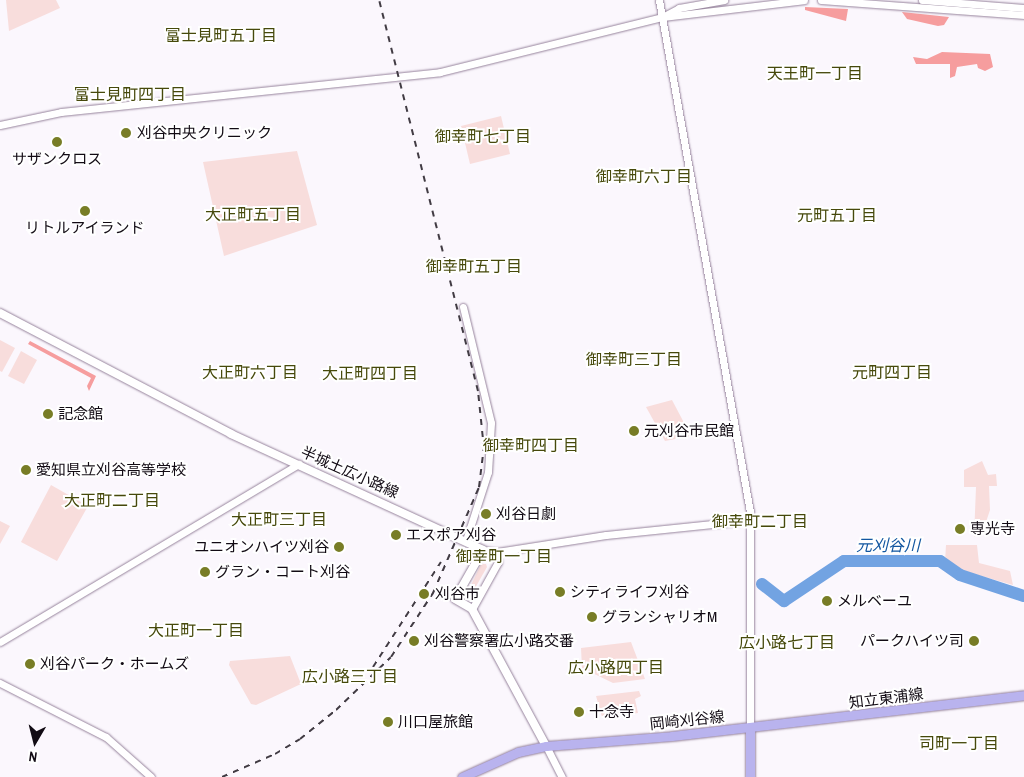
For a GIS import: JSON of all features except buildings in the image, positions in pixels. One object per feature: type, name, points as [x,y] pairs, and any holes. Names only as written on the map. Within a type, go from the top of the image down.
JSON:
[{"type":"main road","name":"半城土広小路線","points":[[0,313],[152,394],[466,540],[483,550]]},
{"type":"main road","points":[[483,550],[455,599],[472,609],[546,746]]},
{"type":"main road","name":"知立東浦線","points":[[750,727],[1024,695]]},
{"type":"main road","name":"岡崎刈谷線","points":[[462,777],[518,752],[546,746],[750,727]]},
{"type":"main road","points":[[750,727],[750,777]]},
{"type":"street","points":[[659,0],[750,520],[750,727]]},
{"type":"street","points":[[662,17],[678,8],[724,0]]},
{"type":"street","points":[[0,124],[61,112],[440,72],[662,17],[804,0]]},
{"type":"street","points":[[822,0],[1024,15]]},
{"type":"street","points":[[922,0],[1024,8]]},
{"type":"street","points":[[463,307],[491,423],[488,472],[478,510],[466,540]]},
{"type":"street","points":[[0,642],[300,464]]},
{"type":"street","points":[[483,550],[497,552],[606,535],[750,520]]},
{"type":"street","points":[[472,609],[498,562],[497,552]]},
{"type":"street","points":[[0,683],[106,737],[151,777]]},
{"type":"street","points":[[546,746],[562,777]]},
{"type":"shaded area","points":[[6,0],[56,0],[60,8],[9,31]]},
{"type":"shaded area","points":[[805,7],[848,9],[846,21],[805,10]]},
{"type":"shaded area","points":[[902,12],[949,17],[944,25],[938,26],[907,19]]},
{"type":"shaded area","points":[[942,52],[990,54],[993,67],[985,71],[978,68],[977,64],[957,67],[955,76],[950,78],[950,64],[916,64],[913,57],[927,59]]},
{"type":"shaded area","points":[[501,116],[510,154],[470,164],[461,126]]},
{"type":"shaded area","points":[[297,151],[317,225],[224,256],[203,162]]},
{"type":"shaded area","points":[[0,340],[15,348],[2,372],[0,371]]},
{"type":"shaded area","points":[[30,341],[96,376],[89,391],[87,386],[91,378],[28,344]]},
{"type":"shaded area","points":[[21,351],[37,360],[24,384],[8,376]]},
{"type":"shaded area","points":[[672,400],[691,436],[665,441],[646,407]]},
{"type":"shaded area","points":[[982,461],[988,475],[996,474],[997,486],[989,486],[990,510],[981,537],[974,537],[976,487],[964,487],[964,470]]},
{"type":"shaded area","points":[[51,485],[88,506],[57,561],[21,542]]},
{"type":"shaded area","points":[[0,521],[10,526],[0,544]]},
{"type":"shaded area","points":[[946,545],[977,545],[979,563],[1010,571],[1013,585],[964,571],[945,562]]},
{"type":"shaded area","points":[[481,564],[486,564],[487,567],[470,597],[465,598]]},
{"type":"shaded area","points":[[631,642],[645,679],[613,683],[582,668],[581,648]]},
{"type":"shaded area","points":[[290,656],[301,684],[256,705],[251,704],[229,665],[230,661]]},
{"type":"shaded area","points":[[639,691],[641,696],[635,699],[638,713],[602,717],[596,696]]},
{"type":"waterway","name":"元刈谷川","points":[[762,584],[784,601],[844,561],[940,561],[960,575],[1024,596]]},
{"type":"railway","points":[[222,777],[275,754],[300,739],[336,710],[391,657],[433,593],[479,487],[484,449],[478,391],[379,0]]},
{"type":"railway","points":[[373,667],[441,562]]},
{"type":"place","name":"刈谷中央クリニック","points":[[126,133]]},
{"type":"place","name":"サザンクロス","points":[[57,142]]},
{"type":"place","name":"リトルアイランド","points":[[85,211]]},
{"type":"place","name":"記念館","points":[[48,414]]},
{"type":"place","name":"元刈谷市民館","points":[[634,431]]},
{"type":"place","name":"愛知県立刈谷高等学校","points":[[26,470]]},
{"type":"place","name":"刈谷日劇","points":[[486,514]]},
{"type":"place","name":"専光寺","points":[[960,529]]},
{"type":"place","name":"エスポア刈谷","points":[[396,535]]},
{"type":"place","name":"ユニオンハイツ刈谷","points":[[339,547]]},
{"type":"place","name":"グラン・コート刈谷","points":[[205,572]]},
{"type":"place","name":"シティライフ刈谷","points":[[560,592]]},
{"type":"place","name":"刈谷市","points":[[424,594]]},
{"type":"place","name":"メルベーユ","points":[[827,601]]},
{"type":"place","name":"グランシャリオM","points":[[592,617]]},
{"type":"place","name":"刈谷警察署広小路交番","points":[[414,641]]},
{"type":"place","name":"パークハイツ司","points":[[974,641]]},
{"type":"place","name":"刈谷パーク・ホームズ","points":[[30,664]]},
{"type":"place","name":"十念寺","points":[[579,712]]},
{"type":"place","name":"川口屋旅館","points":[[388,722]]},
{"type":"district","name":"富士見町五丁目","points":[[221,35]]},
{"type":"district","name":"天王町一丁目","points":[[815,73]]},
{"type":"district","name":"富士見町四丁目","points":[[130,94]]},
{"type":"district","name":"御幸町七丁目","points":[[483,136]]},
{"type":"district","name":"御幸町六丁目","points":[[644,176]]},
{"type":"district","name":"大正町五丁目","points":[[253,214]]},
{"type":"district","name":"元町五丁目","points":[[837,215]]},
{"type":"district","name":"御幸町五丁目","points":[[474,266]]},
{"type":"district","name":"御幸町三丁目","points":[[634,359]]},
{"type":"district","name":"大正町六丁目","points":[[250,372]]},
{"type":"district","name":"元町四丁目","points":[[892,372]]},
{"type":"district","name":"大正町四丁目","points":[[370,373]]},
{"type":"district","name":"御幸町四丁目","points":[[531,445]]},
{"type":"district","name":"大正町二丁目","points":[[112,500]]},
{"type":"district","name":"大正町三丁目","points":[[279,519]]},
{"type":"district","name":"御幸町二丁目","points":[[760,521]]},
{"type":"district","name":"御幸町一丁目","points":[[504,556]]},
{"type":"district","name":"大正町一丁目","points":[[196,630]]},
{"type":"district","name":"広小路七丁目","points":[[787,642]]},
{"type":"district","name":"広小路四丁目","points":[[616,667]]},
{"type":"district","name":"広小路三丁目","points":[[350,676]]},
{"type":"district","name":"司町一丁目","points":[[959,743]]}]
